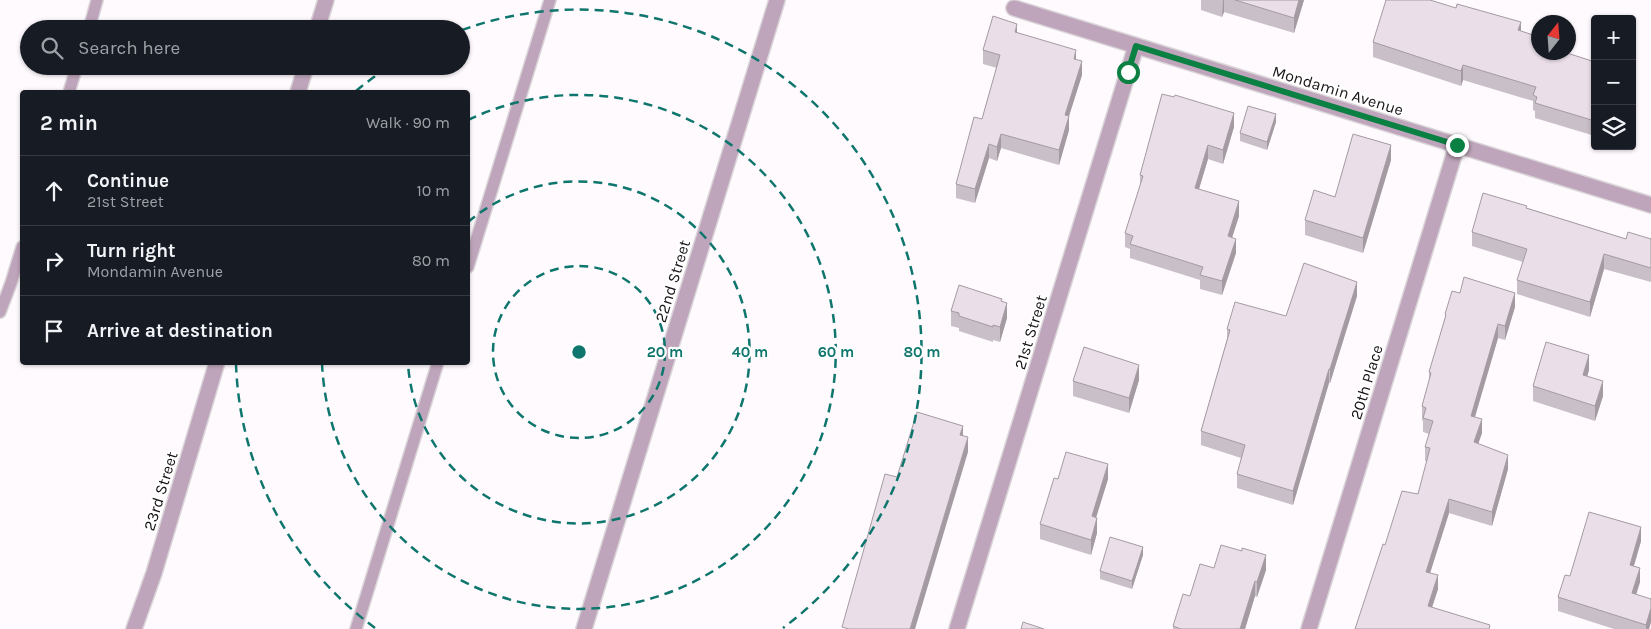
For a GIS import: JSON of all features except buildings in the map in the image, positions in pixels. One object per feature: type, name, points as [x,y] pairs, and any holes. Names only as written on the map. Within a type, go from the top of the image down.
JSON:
[{"type":"street","points":[[320,20],[326,0]]},
{"type":"street","name":"22nd Street","points":[[584,629],[777,0]]},
{"type":"street","name":"Mondamin Avenue","points":[[1014,8],[1651,206]]},
{"type":"street","name":"21st Street","points":[[957,629],[1136,46]]},
{"type":"street","points":[[299,90],[303,75]]},
{"type":"street","name":"20th Place","points":[[1309,629],[1457,145]]},
{"type":"street","name":"23rd Street","points":[[134,629],[154,572],[216,365]]},
{"type":"lane","points":[[91,20],[97,0]]},
{"type":"lane","points":[[470,260],[550,0]]},
{"type":"lane","points":[[70,90],[74,75]]},
{"type":"lane","points":[[0,312],[20,254]]},
{"type":"lane","points":[[356,629],[437,365]]},
{"type":"route","points":[[1128,72],[1136,46],[1457,145]]}]
